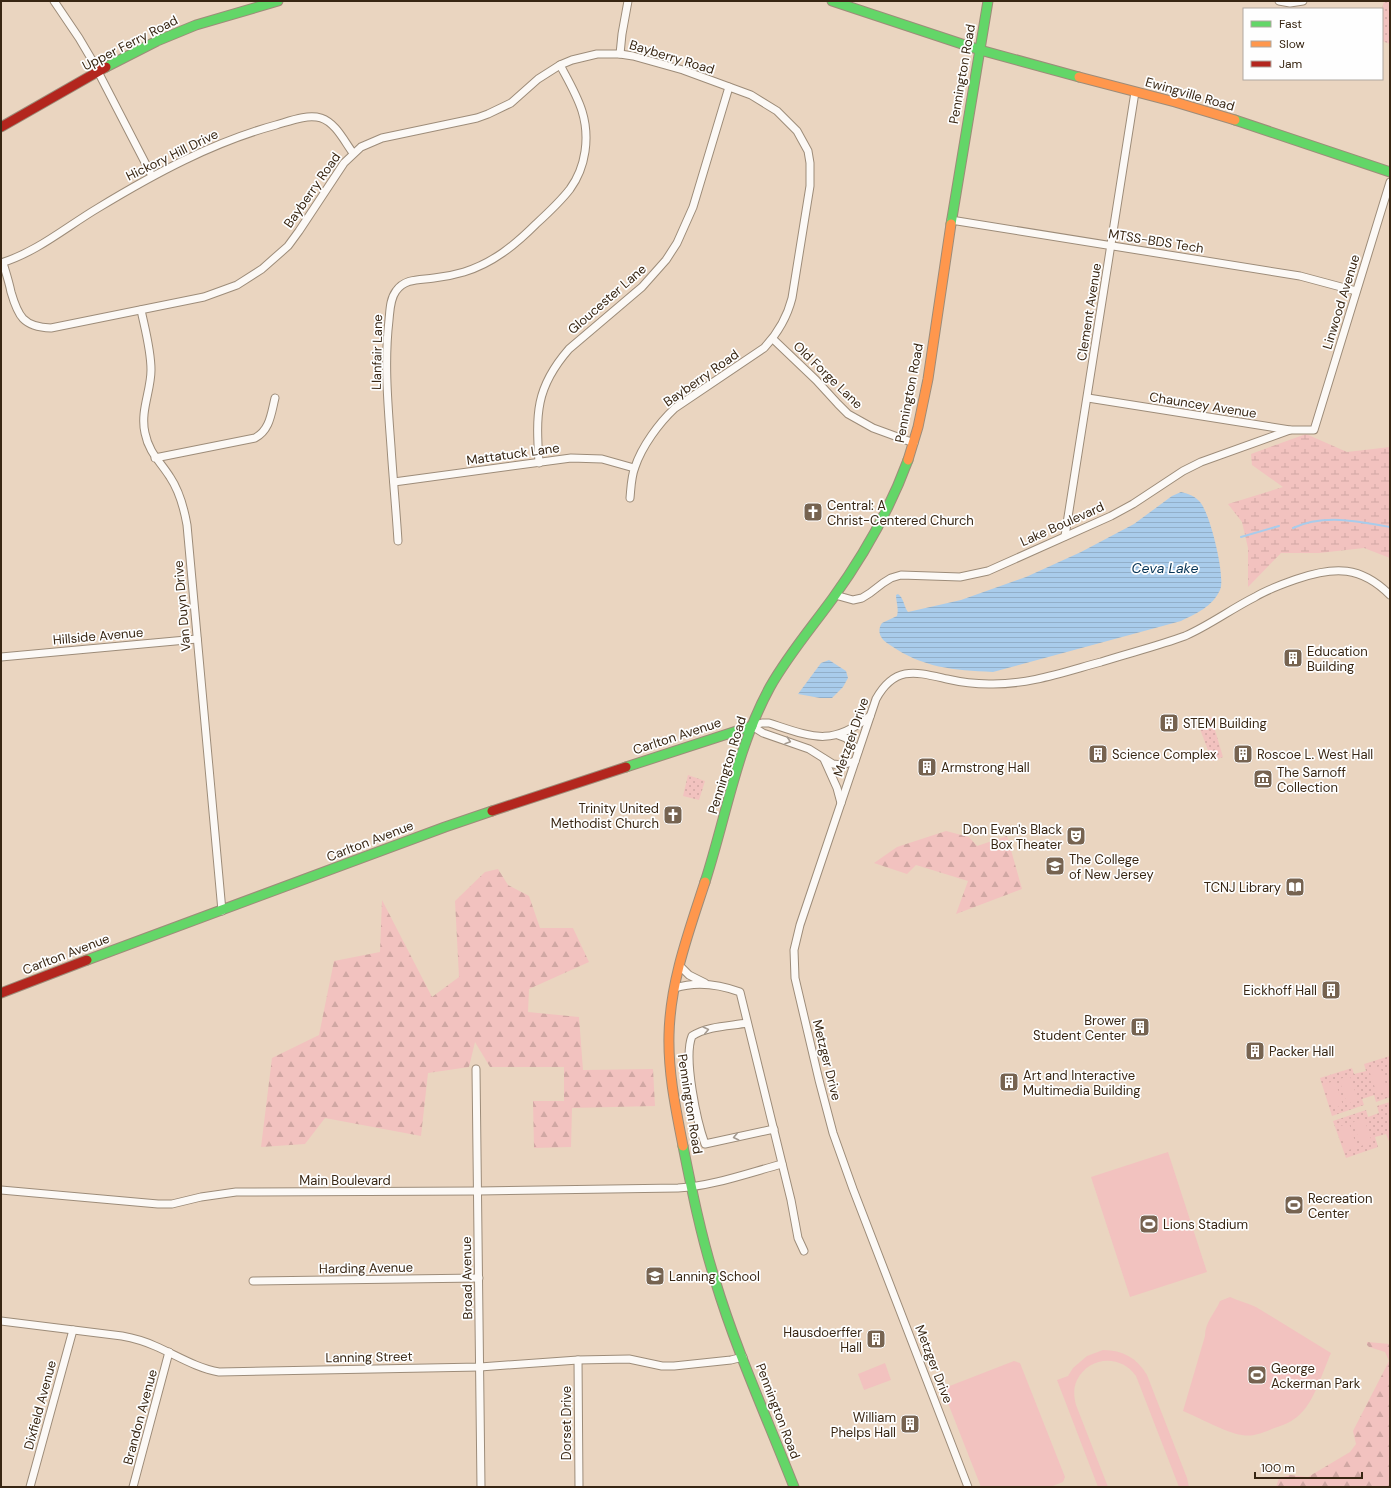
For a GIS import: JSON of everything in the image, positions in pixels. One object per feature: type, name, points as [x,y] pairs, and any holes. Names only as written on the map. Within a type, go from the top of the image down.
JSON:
[{"type":"main road","name":"Upper Ferry Road","points":[[1,127],[157,40],[196,25],[278,1]]},
{"type":"main road","points":[[832,1],[980,50]]},
{"type":"main road","name":"Pennington Road","points":[[794,1487],[743,1357],[716,1283],[696,1215],[692,1187],[678,1124],[669,1066],[670,1018],[680,966],[744,746],[764,697],[778,672],[835,595],[883,517],[905,470],[914,443],[925,388],[966,126],[988,1]]},
{"type":"main road","name":"Ewingville Road","points":[[980,50],[1241,122],[1390,172]]},
{"type":"main road","name":"Carlton Avenue","points":[[1,993],[59,970],[222,911],[445,827],[752,726]]},
{"type":"street","points":[[54,1],[79,38],[152,176]]},
{"type":"street","points":[[620,54],[628,1]]},
{"type":"street","points":[[1280,1],[1290,3],[1303,1]]},
{"type":"street","name":"Bayberry Road","points":[[2,263],[17,310],[27,322],[35,326],[51,328],[204,297],[237,285],[262,269],[288,246],[344,163],[361,147],[382,138],[477,118],[488,114],[511,103],[538,79],[560,65],[585,56],[597,54],[620,54],[633,56],[682,70],[751,95],[788,121],[803,141],[810,163],[810,186],[792,298],[783,324],[773,339],[754,356],[675,408],[665,418],[657,428],[634,468],[630,498]]},
{"type":"street","name":"Llanfair Lane","points":[[398,541],[386,379],[388,328],[392,298],[406,282],[449,276],[465,271],[492,259],[519,241],[570,188],[582,163],[585,150],[585,125],[580,105],[560,65]]},
{"type":"street","name":"Gloucester Lane","points":[[539,463],[537,424],[538,410],[547,382],[560,360],[569,349],[642,287],[666,260],[677,243],[693,207],[729,88]]},
{"type":"street","name":"Clement Avenue","points":[[1065,536],[1112,246],[1135,92]]},
{"type":"street","name":"Hickory Hill Drive","points":[[2,263],[19,257],[36,248],[99,207],[152,176],[188,158],[270,126],[309,117],[316,117],[329,122],[353,153]]},
{"type":"street","name":"Linwood Avenue","points":[[1314,430],[1390,182]]},
{"type":"street","name":"MTSS-BDS Tech","points":[[951,220],[1300,276],[1356,291]]},
{"type":"street","name":"Van Duyn Drive","points":[[142,310],[151,359],[151,371],[143,420],[146,441],[155,458],[170,476],[185,512],[222,911]]},
{"type":"street","name":"Old Forge Lane","points":[[773,339],[816,380],[848,414],[873,428],[914,443]]},
{"type":"street","points":[[155,458],[255,438],[268,426],[275,398]]},
{"type":"street","name":"Chauncey Avenue","points":[[1088,398],[1290,430],[1314,430]]},
{"type":"street","name":"Lake Boulevard","points":[[835,595],[853,600],[862,598],[891,578],[901,575],[949,578],[973,575],[988,571],[1111,516],[1133,504],[1166,481],[1201,462],[1290,430]]},
{"type":"street","name":"Mattatuck Lane","points":[[394,482],[585,458],[609,461],[634,468]]},
{"type":"street","name":"Metzger Drive","points":[[968,1487],[840,1154],[819,1080],[795,978],[793,959],[796,940],[858,751],[880,691],[894,679],[911,673],[988,684],[1008,684],[1042,679],[1186,636],[1199,630],[1261,593],[1329,570],[1339,570],[1358,574],[1376,583],[1390,595]]},
{"type":"street","name":"Hillside Avenue","points":[[1,657],[197,639]]},
{"type":"street","points":[[752,726],[762,723],[769,723],[815,737],[828,737],[838,735],[857,727],[870,716]]},
{"type":"street","points":[[752,726],[765,734],[809,749],[833,764],[842,765],[855,761]]},
{"type":"street","points":[[838,735],[846,738],[858,751]]},
{"type":"street","points":[[824,759],[837,788],[841,803]]},
{"type":"street","points":[[680,966],[689,975],[707,983],[740,992],[792,1203],[798,1238],[804,1251]]},
{"type":"street","points":[[675,988],[688,983],[707,983]]},
{"type":"street","points":[[747,1023],[706,1030],[698,1032],[692,1036],[689,1047],[690,1062],[692,1086],[699,1127],[705,1144],[774,1129]]},
{"type":"street","name":"Broad Avenue","points":[[476,1068],[481,1487]]},
{"type":"street","name":"Main Boulevard","points":[[1,1190],[172,1204],[186,1202],[202,1197],[236,1192],[478,1191],[692,1187],[782,1164]]},
{"type":"street","name":"Harding Avenue","points":[[253,1281],[479,1278]]},
{"type":"street","name":"Lanning Street","points":[[1,1321],[138,1339],[209,1371],[229,1373],[480,1367],[578,1360],[629,1359],[649,1364],[674,1366],[731,1360],[743,1357]]},
{"type":"street","name":"Dixfield Avenue","points":[[30,1487],[73,1330]]},
{"type":"street","name":"Brandon Avenue","points":[[133,1487],[169,1352]]},
{"type":"street","name":"Dorset Drive","points":[[578,1360],[579,1487]]},
{"type":"green space","points":[[1384,1],[1390,1],[1390,44],[1383,41],[1382,8]]},
{"type":"green space","points":[[1306,434],[1347,452],[1390,447],[1390,558],[1364,548],[1319,553],[1281,553],[1248,587],[1248,548],[1242,522],[1228,504],[1283,487],[1252,465],[1251,454]]},
{"type":"green space","points":[[1211,717],[1223,757],[1212,761],[1197,721]]},
{"type":"green space","points":[[688,775],[705,781],[699,800],[683,796]]},
{"type":"green space","points":[[946,831],[969,837],[977,846],[1007,836],[1022,889],[956,914],[968,881],[916,865],[907,874],[874,863],[897,847]]},
{"type":"green space","points":[[498,869],[508,885],[529,896],[540,928],[573,928],[589,962],[529,989],[528,1012],[579,1017],[583,1070],[653,1069],[655,1106],[572,1108],[571,1147],[534,1148],[533,1101],[564,1101],[564,1067],[490,1067],[475,1042],[469,1067],[428,1073],[421,1136],[325,1118],[305,1144],[261,1147],[272,1058],[319,1035],[334,961],[380,952],[382,900],[432,997],[459,977],[455,901],[485,872]]},
{"type":"green space","points":[[1390,1056],[1390,1097],[1376,1102],[1374,1095],[1362,1099],[1364,1105],[1332,1116],[1320,1078],[1352,1068],[1354,1074],[1366,1071],[1364,1064]]},
{"type":"green space","points":[[1380,1066],[1388,1091],[1377,1094],[1369,1070]]},
{"type":"green space","points":[[1350,1076],[1358,1100],[1347,1104],[1339,1079]]},
{"type":"green space","points":[[1335,1081],[1343,1105],[1332,1109],[1324,1084]]},
{"type":"green space","points":[[1390,1102],[1390,1144],[1386,1134],[1375,1137],[1378,1147],[1346,1158],[1333,1121],[1366,1110],[1368,1117],[1379,1113],[1377,1106]]},
{"type":"green space","points":[[1364,1118],[1372,1142],[1361,1146],[1353,1122]]},
{"type":"green space","points":[[1349,1123],[1357,1147],[1346,1151],[1338,1127]]},
{"type":"green space","name":"Lions Stadium","points":[[1168,1152],[1207,1272],[1130,1297],[1091,1177]]},
{"type":"green space","name":"George Ackerman Park","points":[[1230,1297],[1256,1307],[1331,1353],[1317,1388],[1303,1411],[1288,1423],[1254,1435],[1235,1434],[1183,1411],[1208,1322],[1220,1301]]},
{"type":"green space","points":[[1367,1342],[1390,1344],[1390,1487],[1276,1487],[1279,1478],[1290,1475],[1308,1477],[1350,1452],[1356,1444],[1353,1431],[1389,1361],[1385,1352],[1369,1347]]},
{"type":"green space","points":[[1103,1350],[1123,1353],[1129,1356],[1139,1364],[1147,1375],[1187,1478],[1189,1487],[1179,1487],[1136,1376],[1130,1369],[1122,1364],[1114,1361],[1105,1361],[1097,1362],[1082,1372],[1074,1389],[1076,1405],[1108,1487],[1098,1487],[1057,1380],[1068,1376],[1073,1368],[1087,1356]]},
{"type":"green space","points":[[1014,1361],[1020,1363],[1065,1477],[1063,1482],[1050,1487],[981,1487],[944,1393],[947,1387]]},
{"type":"green space","points":[[885,1363],[891,1380],[864,1390],[858,1374]]},
{"type":"water","name":"Ceva Lake","points":[[1181,492],[1196,498],[1204,508],[1216,545],[1221,572],[1221,583],[1220,590],[1213,601],[1198,612],[1181,621],[993,672],[952,669],[914,659],[887,643],[880,636],[879,630],[882,623],[897,616],[898,608],[896,595],[898,594],[902,598],[908,612],[961,600],[1026,577],[1081,552],[1134,524],[1172,496]]},
{"type":"water","points":[[829,660],[846,671],[848,678],[843,687],[832,698],[820,698],[798,694],[821,663]]},
{"type":"waterway","points":[[1293,528],[1316,521],[1328,520],[1353,521],[1390,527]]},
{"type":"waterway","points":[[1241,537],[1279,526]]},
{"type":"traffic: fast","points":[[106,67],[157,41],[196,25],[278,1]]},
{"type":"traffic: fast","points":[[832,1],[980,50],[1079,77]]},
{"type":"traffic: fast","points":[[951,224],[988,1]]},
{"type":"traffic: fast","points":[[1235,120],[1390,172]]},
{"type":"traffic: fast","points":[[705,882],[740,758],[770,687],[784,664],[833,598],[866,548],[885,514],[908,460]]},
{"type":"traffic: fast","points":[[626,767],[752,726]]},
{"type":"traffic: fast","points":[[87,960],[445,827],[492,811]]},
{"type":"traffic: fast","points":[[683,1146],[701,1230],[723,1306],[742,1358],[794,1487]]},
{"type":"traffic: slow","points":[[1079,77],[1175,102],[1235,120]]},
{"type":"traffic: slow","points":[[908,460],[918,427],[928,379],[951,224]]},
{"type":"traffic: slow","points":[[683,1146],[671,1077],[669,1049],[670,1015],[681,957],[705,882]]},
{"type":"traffic: jam","points":[[1,127],[106,67]]},
{"type":"traffic: jam","points":[[492,811],[626,767]]},
{"type":"traffic: jam","points":[[1,993],[87,960]]},
{"type":"place","name":"Central: A Christ-Centered Church","points":[[813,512]]},
{"type":"place","name":"Education Building","points":[[1293,658]]},
{"type":"place","name":"STEM Building","points":[[1169,723]]},
{"type":"place","name":"Science Complex","points":[[1098,754]]},
{"type":"place","name":"Roscoe L. West Hall","points":[[1243,754]]},
{"type":"place","name":"Armstrong Hall","points":[[927,767]]},
{"type":"place","name":"The Sarnoff Collection","points":[[1263,779]]},
{"type":"place","name":"Trinity United Methodist Church","points":[[673,815]]},
{"type":"place","name":"Don Evan's Black Box Theater","points":[[1076,836]]},
{"type":"place","name":"The College of New Jersey","points":[[1055,866]]},
{"type":"place","name":"TCNJ Library","points":[[1295,887]]},
{"type":"place","name":"Eickhoff Hall","points":[[1331,990]]},
{"type":"place","name":"Brower Student Center","points":[[1140,1027]]},
{"type":"place","name":"Packer Hall","points":[[1255,1051]]},
{"type":"place","name":"Art and Interactive Multimedia Building","points":[[1009,1082]]},
{"type":"place","name":"Recreation Center","points":[[1294,1205]]},
{"type":"place","name":"Lions Stadium","points":[[1149,1224]]},
{"type":"place","name":"Lanning School","points":[[655,1276]]},
{"type":"place","name":"Hausdoerffer Hall","points":[[876,1339]]},
{"type":"place","name":"George Ackerman Park","points":[[1257,1375]]},
{"type":"place","name":"William Phelps Hall","points":[[910,1424]]}]
